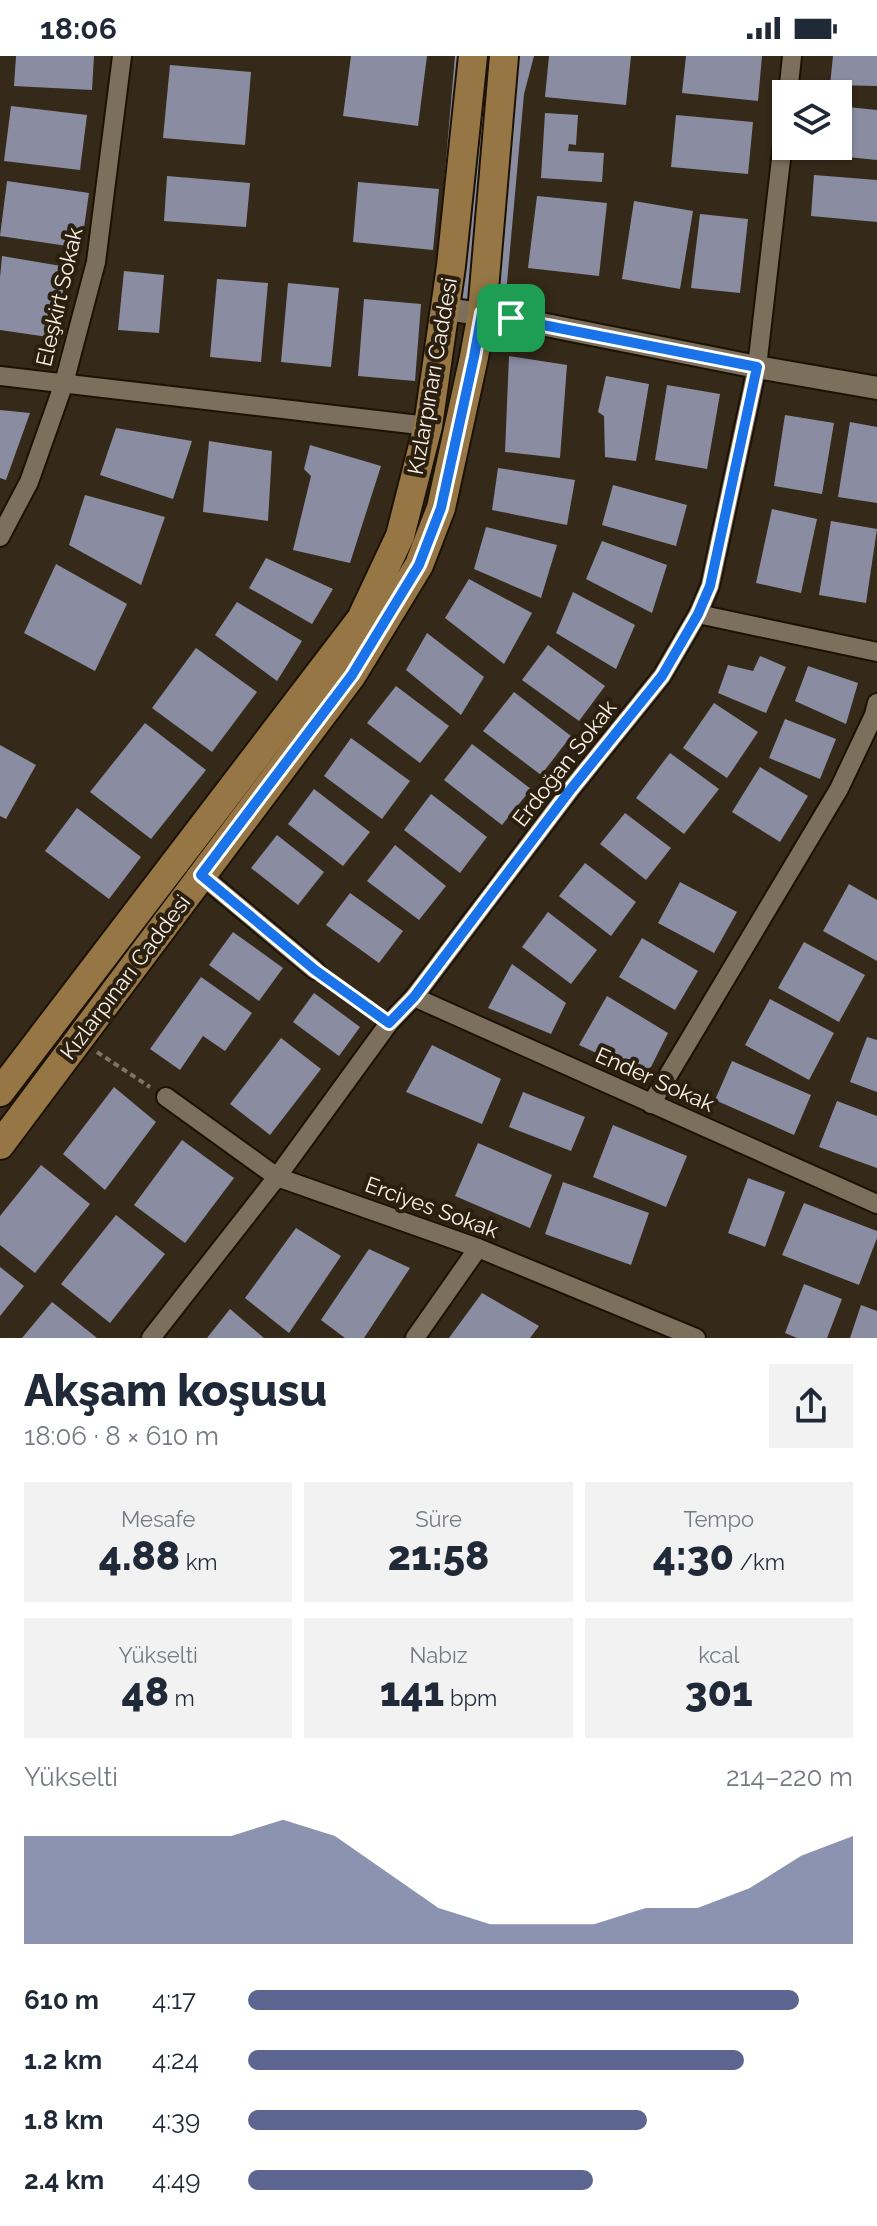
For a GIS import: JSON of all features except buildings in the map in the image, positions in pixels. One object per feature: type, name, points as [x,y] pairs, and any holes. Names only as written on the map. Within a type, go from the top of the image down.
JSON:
[{"type":"main road","name":"Kızlarpınarı Caddesi","points":[[0,1092],[361,619],[400,536],[428,426],[445,309],[473,56]]},
{"type":"main road","name":"Kızlarpınarı Caddesi","points":[[0,1145],[352,675],[419,565],[441,508],[482,313],[504,56]]},
{"type":"street","name":"Eleşkirt Sokak","points":[[0,537],[29,482],[64,383],[96,262],[122,56]]},
{"type":"street","points":[[789,80],[792,56]]},
{"type":"street","name":"Erdoğan Sokak","points":[[151,1338],[277,1177],[389,1023],[414,997],[571,789],[662,676],[698,614],[710,586],[757,367],[781,160]]},
{"type":"street","points":[[445,309],[482,313],[877,388]]},
{"type":"street","points":[[0,376],[428,426]]},
{"type":"street","points":[[698,614],[877,652]]},
{"type":"street","points":[[651,1104],[839,789],[877,703]]},
{"type":"street","points":[[201,875],[315,970]]},
{"type":"street","name":"Ender Sokak","points":[[414,997],[877,1204]]},
{"type":"street","name":"Erciyes Sokak","points":[[166,1097],[277,1177],[478,1248],[696,1338]]},
{"type":"street","points":[[415,1338],[478,1248]]},
{"type":"path","points":[[315,970],[389,1023]]},
{"type":"path","points":[[78,1040],[166,1097]]},
{"type":"route","points":[[482,313],[511,318],[757,367],[710,586],[698,614],[662,676],[571,789],[414,997],[389,1023],[315,970],[201,875],[352,675],[419,565],[441,508],[482,313]]}]
